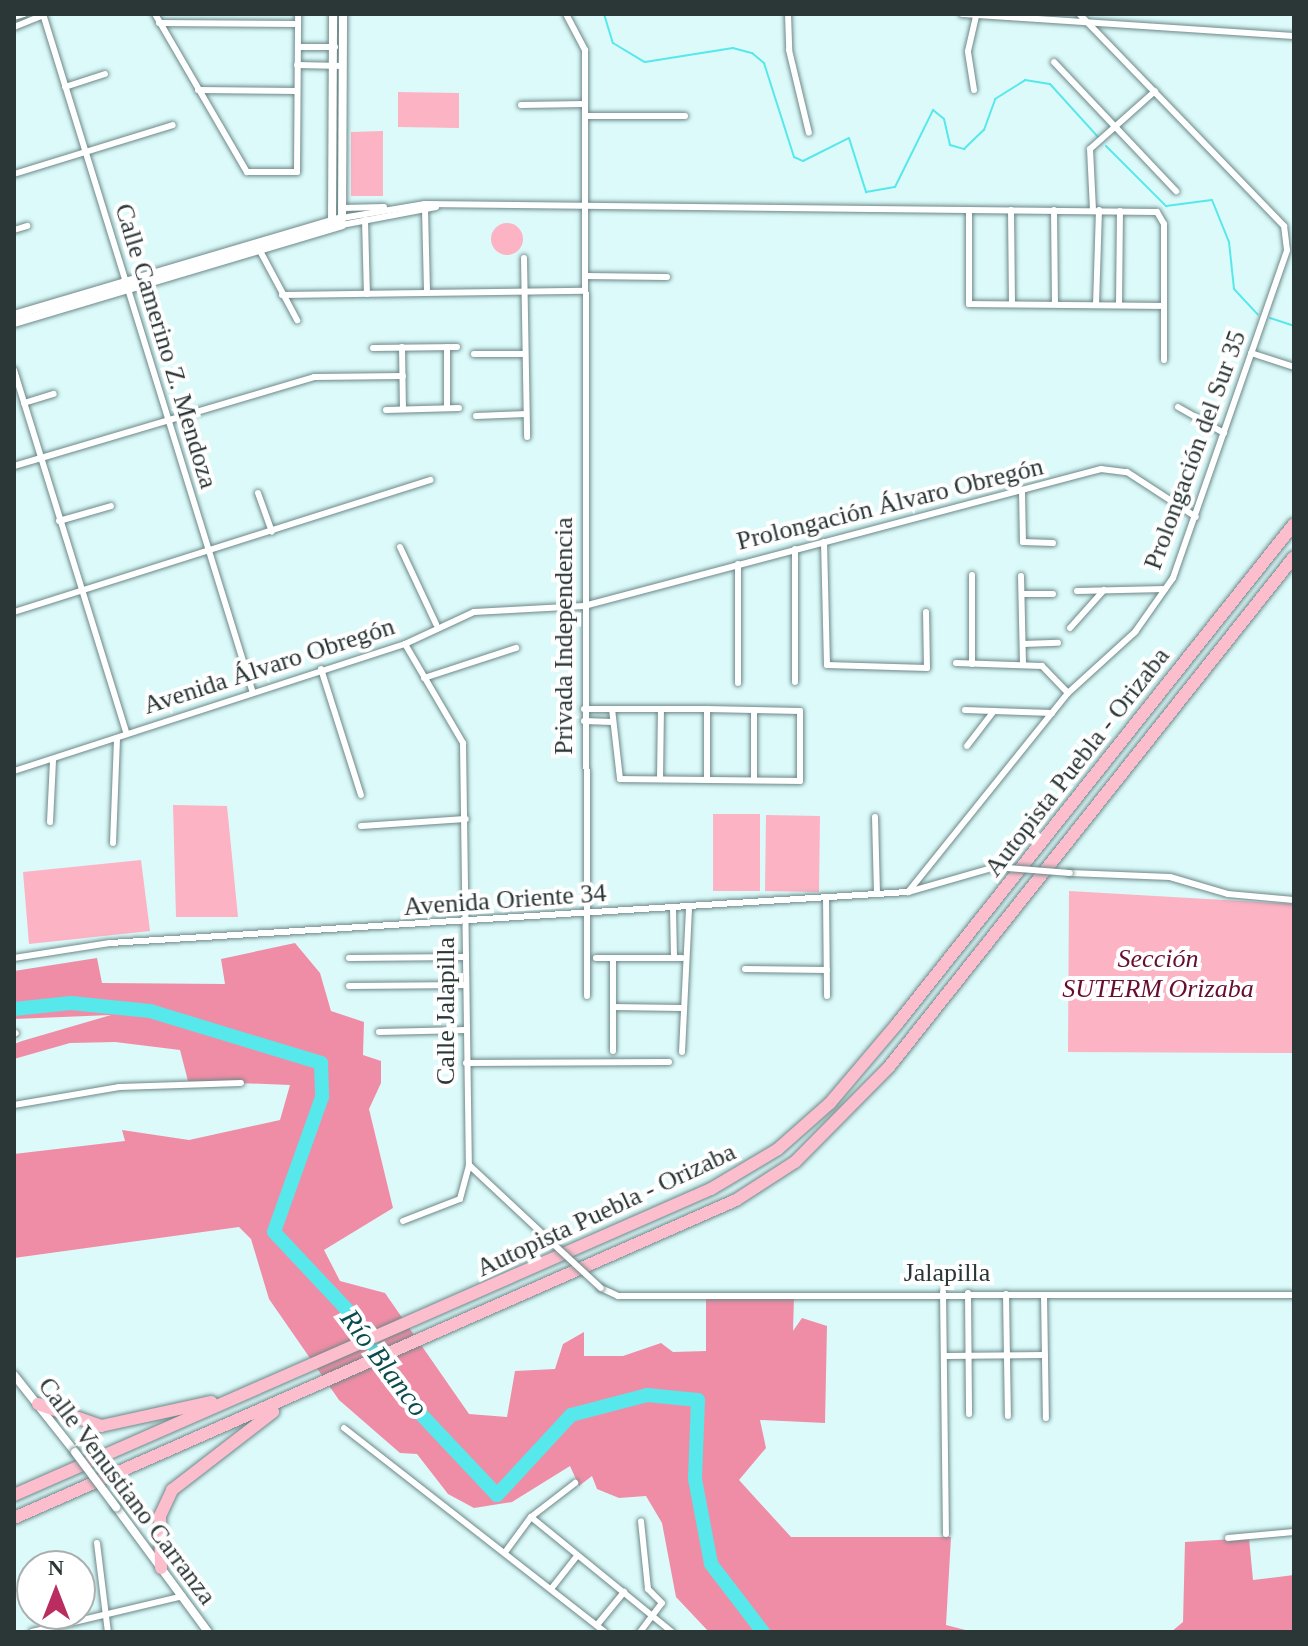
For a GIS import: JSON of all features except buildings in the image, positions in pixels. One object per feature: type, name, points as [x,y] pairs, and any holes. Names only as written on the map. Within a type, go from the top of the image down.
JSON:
[{"type":"highway","name":"Autopista Puebla - Orizaba","points":[[14,1495],[409,1325],[711,1189],[812,1120],[1294,524]]},
{"type":"highway","name":"Autopista Puebla - Orizaba","points":[[14,1518],[430,1338],[736,1200],[825,1136],[889,1067],[1294,557]]},
{"type":"highway","points":[[38,1404],[101,1426],[279,1381]]},
{"type":"highway","points":[[161,1568],[160,1516],[172,1490],[302,1393]]},
{"type":"street","points":[[14,17],[24,14]]},
{"type":"street","points":[[14,27],[44,14]]},
{"type":"street","name":"Calle Camerino Z. Mendoza","points":[[44,14],[252,690]]},
{"type":"street","points":[[155,14],[247,172],[297,172],[298,14]]},
{"type":"street","points":[[175,14],[175,23]]},
{"type":"street","points":[[237,14],[237,24]]},
{"type":"street","points":[[333,14],[338,47],[338,217]]},
{"type":"street","points":[[338,47],[343,14]]},
{"type":"street","name":"Privada Independencia","points":[[566,14],[583,42],[585,104],[587,996]]},
{"type":"street","points":[[788,14],[789,50],[809,133]]},
{"type":"street","points":[[962,14],[1082,17],[1294,36]]},
{"type":"street","points":[[974,90],[968,51],[976,15]]},
{"type":"street","name":"Prolongación del Sur 35","points":[[908,892],[1068,693],[1135,632],[1165,589],[1196,517],[1288,235],[1082,17]]},
{"type":"street","points":[[159,23],[298,24]]},
{"type":"street","points":[[298,47],[338,47]]},
{"type":"street","points":[[1054,62],[1120,127],[1176,191]]},
{"type":"street","points":[[297,65],[338,66]]},
{"type":"street","points":[[65,87],[105,74]]},
{"type":"street","points":[[198,90],[297,91]]},
{"type":"street","points":[[1096,305],[1096,210],[1090,149],[1120,127],[1155,91]]},
{"type":"street","points":[[521,105],[585,104]]},
{"type":"street","points":[[585,116],[685,116]]},
{"type":"street","points":[[14,174],[173,125]]},
{"type":"street","points":[[258,245],[338,217],[403,206],[1120,211],[1163,217],[1164,360]]},
{"type":"street","points":[[14,323],[338,217],[365,220],[425,207]]},
{"type":"street","points":[[425,207],[427,293]]},
{"type":"street","points":[[969,210],[969,304],[1164,306]]},
{"type":"street","points":[[1011,210],[1012,304]]},
{"type":"street","points":[[1054,210],[1055,304]]},
{"type":"street","points":[[1119,305],[1120,211]]},
{"type":"street","points":[[314,226],[338,217]]},
{"type":"street","points":[[365,220],[367,294]]},
{"type":"street","points":[[14,230],[27,226]]},
{"type":"street","points":[[258,245],[297,320]]},
{"type":"street","points":[[524,258],[527,437]]},
{"type":"street","points":[[585,276],[667,277]]},
{"type":"street","points":[[14,315],[127,285]]},
{"type":"street","points":[[282,295],[585,291]]},
{"type":"street","points":[[402,347],[403,409]]},
{"type":"street","points":[[447,347],[447,408]]},
{"type":"street","points":[[373,348],[457,347]]},
{"type":"street","points":[[1251,353],[1294,367]]},
{"type":"street","points":[[474,354],[524,354]]},
{"type":"street","points":[[14,370],[127,734]]},
{"type":"street","points":[[14,466],[323,375],[403,376]]},
{"type":"street","points":[[24,403],[54,394]]},
{"type":"street","points":[[1178,407],[1224,433]]},
{"type":"street","points":[[386,410],[459,408]]},
{"type":"street","points":[[476,416],[526,414]]},
{"type":"street","name":"Prolongación Álvaro Obregón","points":[[584,606],[1114,469],[1196,517]]},
{"type":"street","points":[[14,612],[431,480]]},
{"type":"street","points":[[1022,491],[1023,542],[1053,543]]},
{"type":"street","points":[[258,493],[272,532]]},
{"type":"street","points":[[59,521],[111,506]]},
{"type":"street","points":[[824,542],[827,665],[927,668],[926,612]]},
{"type":"street","points":[[400,547],[436,624]]},
{"type":"street","points":[[795,549],[795,682]]},
{"type":"street","points":[[738,564],[738,683]]},
{"type":"street","points":[[972,575],[972,664]]},
{"type":"street","points":[[1021,576],[1023,663]]},
{"type":"street","points":[[1077,591],[1165,589]]},
{"type":"street","points":[[1070,628],[1104,590]]},
{"type":"street","points":[[1022,594],[1053,594]]},
{"type":"street","name":"Avenida Álvaro Obregón","points":[[14,771],[252,690],[405,644],[436,624],[485,610],[584,606]]},
{"type":"street","points":[[1023,644],[1058,643]]},
{"type":"street","name":"Calle Jalapilla","points":[[405,644],[461,735],[466,819],[469,1165]]},
{"type":"street","points":[[424,678],[516,648]]},
{"type":"street","points":[[956,663],[1042,666],[1068,693]]},
{"type":"street","points":[[321,669],[361,795]]},
{"type":"street","points":[[584,709],[612,709],[707,709],[800,711],[800,781],[616,776],[612,709]]},
{"type":"street","points":[[660,779],[661,709]]},
{"type":"street","points":[[707,709],[707,780]]},
{"type":"street","points":[[754,710],[754,780]]},
{"type":"street","points":[[965,710],[1052,713]]},
{"type":"street","points":[[967,746],[994,711]]},
{"type":"street","points":[[584,721],[612,722]]},
{"type":"street","points":[[113,843],[117,738]]},
{"type":"street","points":[[50,822],[53,760]]},
{"type":"street","points":[[875,817],[877,894]]},
{"type":"street","points":[[361,826],[466,819]]},
{"type":"street","name":"Avenida Oriente 34","points":[[14,958],[110,943],[908,892],[995,867],[1170,877],[1228,894],[1294,900]]},
{"type":"street","points":[[826,897],[827,996]]},
{"type":"street","points":[[678,958],[689,908]]},
{"type":"street","points":[[673,909],[682,1008],[682,1052]]},
{"type":"street","points":[[349,958],[465,957]]},
{"type":"street","points":[[596,958],[678,958]]},
{"type":"street","points":[[613,958],[613,1051]]},
{"type":"street","points":[[745,969],[827,970]]},
{"type":"street","points":[[349,986],[466,985]]},
{"type":"street","points":[[613,1007],[682,1008]]},
{"type":"street","points":[[379,1032],[466,1030]]},
{"type":"street","points":[[466,1063],[669,1062]]},
{"type":"street","points":[[14,1105],[119,1087],[241,1083]]},
{"type":"street","points":[[403,1221],[460,1199],[469,1165]]},
{"type":"street","name":"Jalapilla","points":[[469,1165],[601,1288],[618,1296],[943,1292],[1294,1295]]},
{"type":"street","points":[[943,1292],[946,1534]]},
{"type":"street","points":[[968,1293],[969,1414]]},
{"type":"street","points":[[1006,1294],[1008,1416]]},
{"type":"street","points":[[1044,1295],[1046,1418]]},
{"type":"street","points":[[946,1356],[1045,1355]]},
{"type":"street","name":"Calle Venustiano Carranza","points":[[14,1376],[75,1452],[208,1632]]},
{"type":"street","points":[[344,1428],[506,1551],[605,1632]]},
{"type":"street","points":[[506,1551],[531,1517],[575,1483]]},
{"type":"street","points":[[531,1517],[672,1632]]},
{"type":"street","points":[[640,1632],[662,1603],[648,1589],[641,1521]]},
{"type":"street","points":[[1228,1538],[1294,1532]]},
{"type":"street","points":[[97,1543],[108,1632]]},
{"type":"street","points":[[551,1589],[577,1556]]},
{"type":"street","points":[[597,1625],[624,1592]]},
{"type":"street","points":[[32,1632],[183,1596]]},
{"type":"green space","points":[[398,92],[459,93],[459,128],[398,127]]},
{"type":"green space","points":[[383,131],[383,196],[351,196],[351,132]]},
{"type":"green space","points":[[507,223],[518,228],[523,239],[518,250],[507,255],[496,250],[491,239],[496,228]]},
{"type":"green space","points":[[173,805],[227,806],[238,917],[176,917]]},
{"type":"green space","points":[[713,814],[760,814],[760,891],[713,891]]},
{"type":"green space","points":[[766,815],[820,816],[819,892],[765,891]]},
{"type":"green space","points":[[141,860],[150,931],[29,944],[23,872]]},
{"type":"green space","name":"Sección SUTERM Orizaba","points":[[1069,891],[1294,904],[1294,1053],[1068,1052]]},
{"type":"shaded area","points":[[295,943],[320,973],[331,1011],[364,1022],[363,1055],[381,1061],[381,1083],[369,1109],[393,1208],[324,1250],[340,1281],[385,1293],[469,1414],[507,1417],[515,1371],[555,1369],[563,1344],[584,1332],[584,1356],[623,1356],[661,1343],[673,1352],[706,1351],[706,1296],[794,1296],[793,1331],[802,1318],[827,1326],[825,1423],[760,1420],[766,1448],[739,1480],[791,1537],[951,1537],[946,1625],[973,1632],[709,1632],[676,1597],[662,1523],[646,1496],[619,1498],[597,1489],[592,1476],[579,1486],[570,1466],[512,1502],[474,1508],[448,1494],[417,1454],[400,1453],[339,1400],[269,1299],[251,1239],[239,1227],[14,1258],[14,1154],[125,1141],[122,1130],[189,1140],[280,1120],[290,1085],[188,1081],[180,1050],[115,1042],[70,1043],[14,1059],[14,1044],[111,1015],[14,1019],[14,971],[97,958],[102,983],[225,984],[221,959]]},
{"type":"shaded area","points":[[1249,1538],[1253,1580],[1294,1575],[1294,1632],[1171,1632],[1183,1622],[1185,1542]]},
{"type":"waterway","points":[[604,14],[613,43],[645,62],[733,48],[752,53],[764,63],[794,157],[803,161],[849,138],[866,192],[895,187],[933,110],[944,119],[950,145],[964,149],[984,130],[995,99],[1025,80],[1050,84],[1099,138]]},
{"type":"waterway","points":[[1106,146],[1166,206],[1212,200],[1229,242],[1234,289],[1258,315]]},
{"type":"waterway","points":[[1270,318],[1294,326]]},
{"type":"waterway","name":"Río Blanco","points":[[14,1009],[71,1003],[150,1011],[321,1063],[322,1097],[274,1232],[351,1314],[416,1409],[497,1495],[571,1415],[647,1395],[698,1400],[695,1479],[711,1564],[763,1632]]}]
